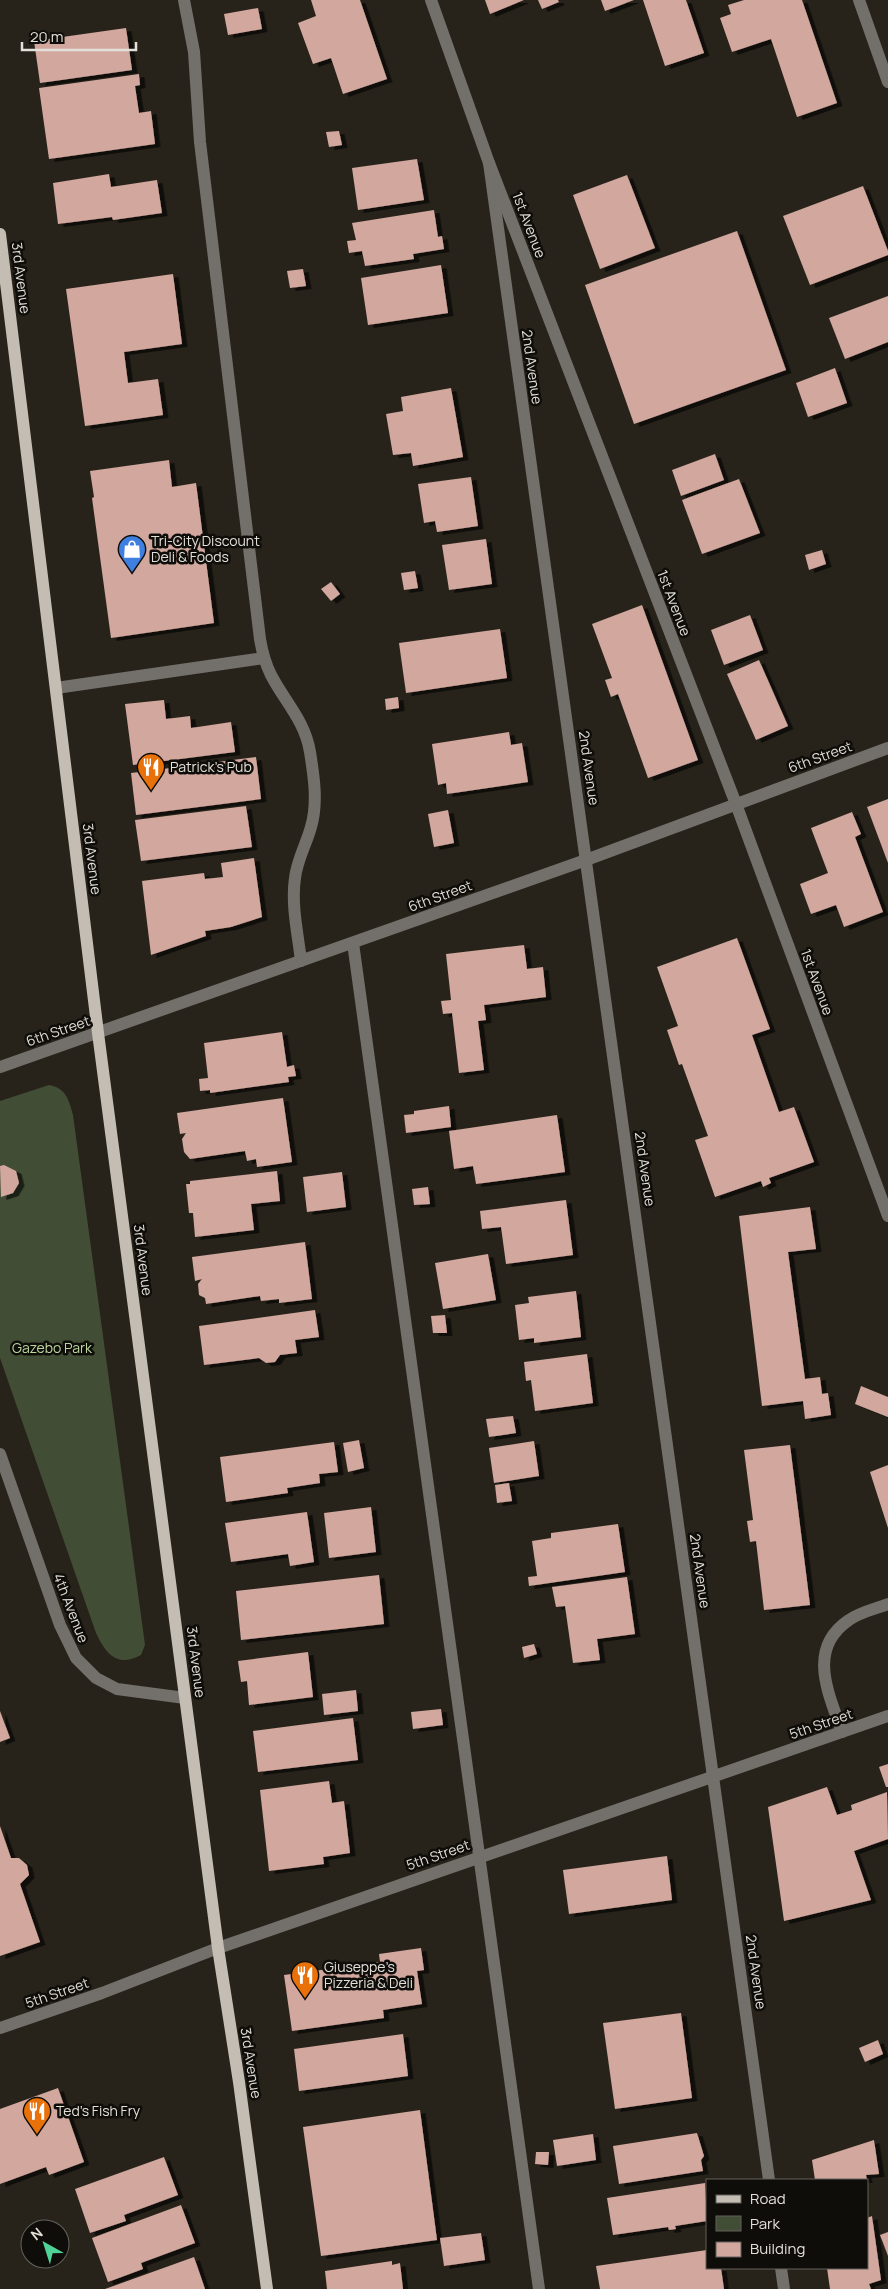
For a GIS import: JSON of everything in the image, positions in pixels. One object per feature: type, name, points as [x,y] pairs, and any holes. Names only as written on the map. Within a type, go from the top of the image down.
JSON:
[{"type":"main road","name":"3rd Avenue","points":[[0,234],[98,1033],[218,1948],[239,2082],[267,2289]]},
{"type":"street","points":[[184,0],[194,52],[200,142],[258,629],[264,658],[271,675],[304,728],[310,752],[314,785],[314,813],[298,862],[294,890],[301,961]]},
{"type":"street","name":"1st Avenue","points":[[431,0],[489,163],[736,804],[888,1216]]},
{"type":"street","points":[[859,0],[888,82]]},
{"type":"street","name":"2nd Avenue","points":[[489,163],[769,2179]]},
{"type":"street","points":[[56,688],[264,658]]},
{"type":"street","name":"6th Street","points":[[0,1067],[586,860],[888,748]]},
{"type":"street","points":[[353,943],[539,2289]]},
{"type":"street","name":"4th Avenue","points":[[0,1454],[60,1626],[76,1658],[96,1678],[117,1688],[185,1698]]},
{"type":"street","points":[[842,1732],[824,1679],[827,1646],[836,1632],[847,1621],[888,1604]]},
{"type":"street","name":"5th Street","points":[[0,2028],[102,1993],[218,1948],[480,1856],[714,1778],[888,1716]]},
{"type":"street","points":[[781,2269],[784,2289]]},
{"type":"green space","name":"Gazebo Park","points":[[49,1085],[63,1092],[73,1115],[145,1645],[141,1655],[133,1659],[125,1660],[113,1657],[108,1653],[96,1633],[0,1358],[0,1101]]},
{"type":"building","points":[[311,0],[360,0],[387,79],[343,94],[331,58],[313,64],[298,23],[316,16]]},
{"type":"building","points":[[485,0],[524,0],[490,14]]},
{"type":"building","points":[[538,0],[558,0],[559,2],[542,9]]},
{"type":"building","points":[[601,0],[634,0],[605,11]]},
{"type":"building","points":[[643,0],[686,0],[704,53],[665,66]]},
{"type":"building","points":[[744,0],[802,0],[837,103],[797,117],[771,39],[732,52],[720,18],[731,14],[728,5]]},
{"type":"building","points":[[258,8],[262,29],[228,35],[224,14]]},
{"type":"building","points":[[126,28],[132,70],[40,83],[34,41]]},
{"type":"building","points":[[139,74],[140,85],[135,86],[139,113],[151,111],[155,144],[49,159],[39,88]]},
{"type":"building","points":[[339,131],[342,145],[329,147],[326,132]]},
{"type":"building","points":[[417,159],[424,200],[358,210],[352,168]]},
{"type":"building","points":[[109,174],[111,187],[157,180],[162,213],[113,220],[112,217],[58,224],[53,183]]},
{"type":"building","points":[[627,175],[655,248],[600,269],[573,195]]},
{"type":"building","points":[[863,186],[888,255],[810,285],[783,216]]},
{"type":"building","points":[[434,210],[438,237],[442,236],[444,249],[413,254],[414,259],[365,266],[362,251],[349,253],[347,241],[356,240],[352,223]]},
{"type":"building","points":[[737,231],[786,370],[634,424],[585,285]]},
{"type":"building","points":[[441,265],[448,313],[368,325],[361,278]]},
{"type":"building","points":[[303,269],[306,286],[290,288],[287,271]]},
{"type":"building","points":[[173,274],[182,344],[124,352],[128,383],[158,379],[163,415],[85,426],[66,289]]},
{"type":"building","points":[[888,296],[888,342],[845,359],[829,318]]},
{"type":"building","points":[[835,368],[847,403],[808,417],[796,383]]},
{"type":"building","points":[[451,388],[463,457],[413,466],[411,453],[393,455],[386,414],[403,411],[401,397]]},
{"type":"building","points":[[715,454],[724,480],[681,496],[672,470]]},
{"type":"building","points":[[169,460],[172,487],[196,483],[214,623],[111,638],[90,471]]},
{"type":"building","points":[[471,477],[478,526],[437,532],[435,521],[424,523],[418,484]]},
{"type":"building","points":[[739,479],[760,533],[702,554],[682,500]]},
{"type":"building","points":[[486,539],[492,584],[449,590],[442,545]]},
{"type":"building","points":[[822,550],[826,564],[809,570],[805,555]]},
{"type":"building","points":[[415,571],[418,588],[404,590],[401,573]]},
{"type":"building","points":[[331,582],[340,594],[331,601],[321,589]]},
{"type":"building","points":[[642,605],[698,760],[648,778],[618,694],[611,697],[605,680],[612,678],[592,624]]},
{"type":"building","points":[[750,615],[763,650],[724,665],[711,630]]},
{"type":"building","points":[[500,629],[507,678],[406,693],[399,643]]},
{"type":"building","points":[[759,660],[788,726],[756,740],[727,674]]},
{"type":"building","points":[[398,697],[399,708],[386,710],[385,699]]},
{"type":"building","points":[[164,700],[166,719],[190,716],[191,728],[231,722],[235,752],[133,765],[125,704]]},
{"type":"building","points":[[509,732],[511,745],[522,743],[528,782],[447,794],[446,783],[438,785],[432,744]]},
{"type":"building","points":[[256,757],[261,799],[136,815],[131,773]]},
{"type":"building","points":[[888,799],[888,863],[867,807]]},
{"type":"building","points":[[246,806],[252,847],[141,861],[135,820]]},
{"type":"building","points":[[448,810],[454,843],[434,847],[428,814]]},
{"type":"building","points":[[852,812],[861,834],[855,837],[883,912],[844,927],[836,905],[811,914],[800,884],[828,873],[811,828]]},
{"type":"building","points":[[254,858],[262,917],[231,927],[205,931],[206,936],[151,955],[142,881],[204,873],[205,879],[223,877],[221,863]]},
{"type":"building","points":[[737,938],[770,1029],[752,1035],[779,1112],[794,1107],[814,1162],[769,1178],[771,1183],[763,1187],[761,1181],[715,1197],[695,1140],[708,1136],[682,1064],[679,1065],[667,1030],[678,1026],[657,967]]},
{"type":"building","points":[[524,945],[527,969],[543,967],[546,997],[484,1005],[486,1020],[478,1021],[484,1070],[459,1073],[452,1013],[443,1014],[441,1001],[451,1000],[446,954]]},
{"type":"building","points":[[282,1032],[287,1067],[294,1065],[296,1076],[288,1077],[289,1082],[210,1093],[210,1090],[200,1091],[199,1079],[208,1078],[204,1043]]},
{"type":"building","points":[[283,1098],[292,1162],[257,1167],[256,1159],[247,1161],[245,1151],[190,1159],[184,1152],[182,1139],[186,1133],[180,1134],[177,1113]]},
{"type":"building","points":[[449,1106],[451,1127],[406,1133],[404,1115],[414,1114],[414,1111]]},
{"type":"building","points":[[557,1115],[565,1172],[476,1184],[473,1166],[454,1169],[449,1131]]},
{"type":"building","points":[[4,1165],[16,1171],[19,1183],[13,1193],[1,1197],[0,1166]]},
{"type":"building","points":[[277,1171],[280,1201],[251,1204],[254,1230],[195,1237],[193,1213],[189,1213],[186,1184],[190,1184],[190,1181]]},
{"type":"building","points":[[342,1172],[346,1207],[307,1212],[303,1177]]},
{"type":"building","points":[[428,1187],[430,1204],[414,1205],[412,1189]]},
{"type":"building","points":[[566,1200],[573,1255],[506,1264],[501,1227],[482,1229],[480,1211]]},
{"type":"building","points":[[810,1207],[816,1249],[788,1252],[805,1379],[820,1377],[822,1394],[828,1393],[831,1415],[805,1419],[803,1401],[762,1406],[739,1216]]},
{"type":"building","points":[[305,1242],[312,1299],[279,1303],[279,1299],[261,1301],[260,1296],[206,1304],[205,1298],[199,1295],[198,1284],[202,1279],[195,1281],[192,1257]]},
{"type":"building","points":[[488,1254],[496,1300],[443,1309],[435,1263]]},
{"type":"building","points":[[576,1291],[581,1337],[534,1343],[534,1338],[519,1340],[515,1305],[529,1303],[528,1297]]},
{"type":"building","points":[[315,1310],[319,1337],[295,1340],[297,1353],[280,1355],[275,1362],[266,1363],[259,1358],[204,1365],[199,1326]]},
{"type":"building","points":[[445,1315],[447,1333],[433,1333],[431,1316]]},
{"type":"building","points":[[587,1354],[593,1403],[535,1411],[531,1380],[526,1381],[524,1362]]},
{"type":"building","points":[[861,1386],[888,1397],[888,1417],[855,1404]]},
{"type":"building","points":[[513,1416],[516,1433],[489,1437],[486,1419]]},
{"type":"building","points":[[359,1440],[364,1468],[348,1472],[343,1443]]},
{"type":"building","points":[[534,1441],[539,1476],[494,1483],[489,1448]]},
{"type":"building","points":[[334,1442],[338,1472],[319,1474],[320,1483],[287,1488],[288,1493],[226,1502],[220,1457]]},
{"type":"building","points":[[790,1445],[810,1605],[764,1610],[756,1541],[750,1542],[747,1521],[753,1520],[744,1450]]},
{"type":"building","points":[[888,1465],[888,1528],[870,1472]]},
{"type":"building","points":[[509,1483],[512,1501],[497,1503],[495,1485]]},
{"type":"building","points":[[371,1507],[376,1552],[329,1558],[324,1513]]},
{"type":"building","points":[[307,1512],[314,1562],[290,1566],[288,1554],[231,1562],[225,1523]]},
{"type":"building","points":[[618,1524],[625,1572],[529,1586],[528,1577],[537,1576],[532,1541],[551,1538],[551,1533]]},
{"type":"building","points":[[379,1575],[384,1624],[241,1640],[236,1591]]},
{"type":"building","points":[[627,1577],[635,1634],[597,1639],[600,1660],[573,1663],[565,1606],[556,1607],[552,1587]]},
{"type":"building","points":[[534,1644],[537,1654],[524,1658],[522,1647]]},
{"type":"building","points":[[308,1652],[313,1697],[249,1705],[247,1681],[241,1682],[238,1661]]},
{"type":"building","points":[[356,1690],[358,1711],[324,1715],[322,1694]]},
{"type":"building","points":[[441,1709],[443,1725],[413,1729],[411,1712]]},
{"type":"building","points":[[0,1711],[10,1738],[0,1742]]},
{"type":"building","points":[[353,1718],[358,1760],[258,1772],[253,1731]]},
{"type":"building","points":[[888,1764],[888,1787],[886,1787],[879,1767]]},
{"type":"building","points":[[329,1781],[332,1803],[344,1801],[350,1853],[323,1857],[324,1864],[269,1871],[260,1790]]},
{"type":"building","points":[[827,1787],[837,1815],[852,1810],[851,1805],[887,1792],[888,1839],[854,1851],[871,1900],[784,1921],[768,1807]]},
{"type":"building","points":[[0,1826],[11,1858],[19,1858],[27,1865],[29,1875],[20,1884],[40,1942],[0,1956]]},
{"type":"building","points":[[667,1856],[672,1900],[569,1914],[563,1870]]},
{"type":"building","points":[[421,1948],[424,1970],[417,1971],[422,2004],[383,2010],[384,2018],[292,2031],[284,1975],[380,1962],[379,1954]]},
{"type":"building","points":[[681,2013],[692,2098],[615,2109],[603,2023]]},
{"type":"building","points":[[403,2034],[408,2076],[299,2091],[294,2049]]},
{"type":"building","points":[[878,2040],[883,2054],[865,2062],[859,2048]]},
{"type":"building","name":"Ted's Fish Fry","points":[[58,2088],[84,2162],[49,2175],[46,2167],[0,2184],[0,2109]]},
{"type":"building","points":[[420,2110],[437,2240],[321,2256],[303,2127]]},
{"type":"building","points":[[697,2133],[704,2156],[701,2160],[703,2171],[619,2184],[613,2146]]},
{"type":"building","points":[[593,2134],[596,2160],[557,2166],[553,2140]]},
{"type":"building","points":[[874,2140],[879,2174],[866,2175],[867,2179],[815,2179],[812,2160]]},
{"type":"building","points":[[536,2152],[549,2152],[548,2165],[535,2164]]},
{"type":"building","points":[[164,2157],[178,2195],[124,2215],[126,2221],[90,2233],[75,2189]]},
{"type":"building","points":[[705,2183],[706,2221],[675,2226],[676,2229],[669,2230],[668,2227],[613,2235],[607,2198]]},
{"type":"building","points":[[181,2205],[195,2243],[141,2263],[143,2269],[108,2282],[92,2238]]},
{"type":"building","points":[[872,2216],[881,2280],[869,2284],[871,2289],[830,2289],[827,2269],[868,2269],[868,2218]]},
{"type":"building","points":[[888,2232],[888,2256],[880,2235]]},
{"type":"building","points":[[481,2233],[485,2260],[444,2266],[440,2238]]},
{"type":"building","points":[[706,2250],[706,2269],[721,2269],[724,2289],[600,2289],[596,2266]]},
{"type":"building","points":[[194,2257],[205,2289],[105,2289]]},
{"type":"building","points":[[392,2261],[392,2265],[400,2263],[403,2289],[327,2289],[325,2271]]},
{"type":"place","name":"Tri-City Discount Deli & Foods","points":[[132,573]]},
{"type":"place","name":"Patrick's Pub","points":[[151,791]]},
{"type":"place","name":"Giuseppe’s Pizzeria & Deli","points":[[305,1999]]},
{"type":"place","name":"Ted's Fish Fry","points":[[37,2135]]}]
